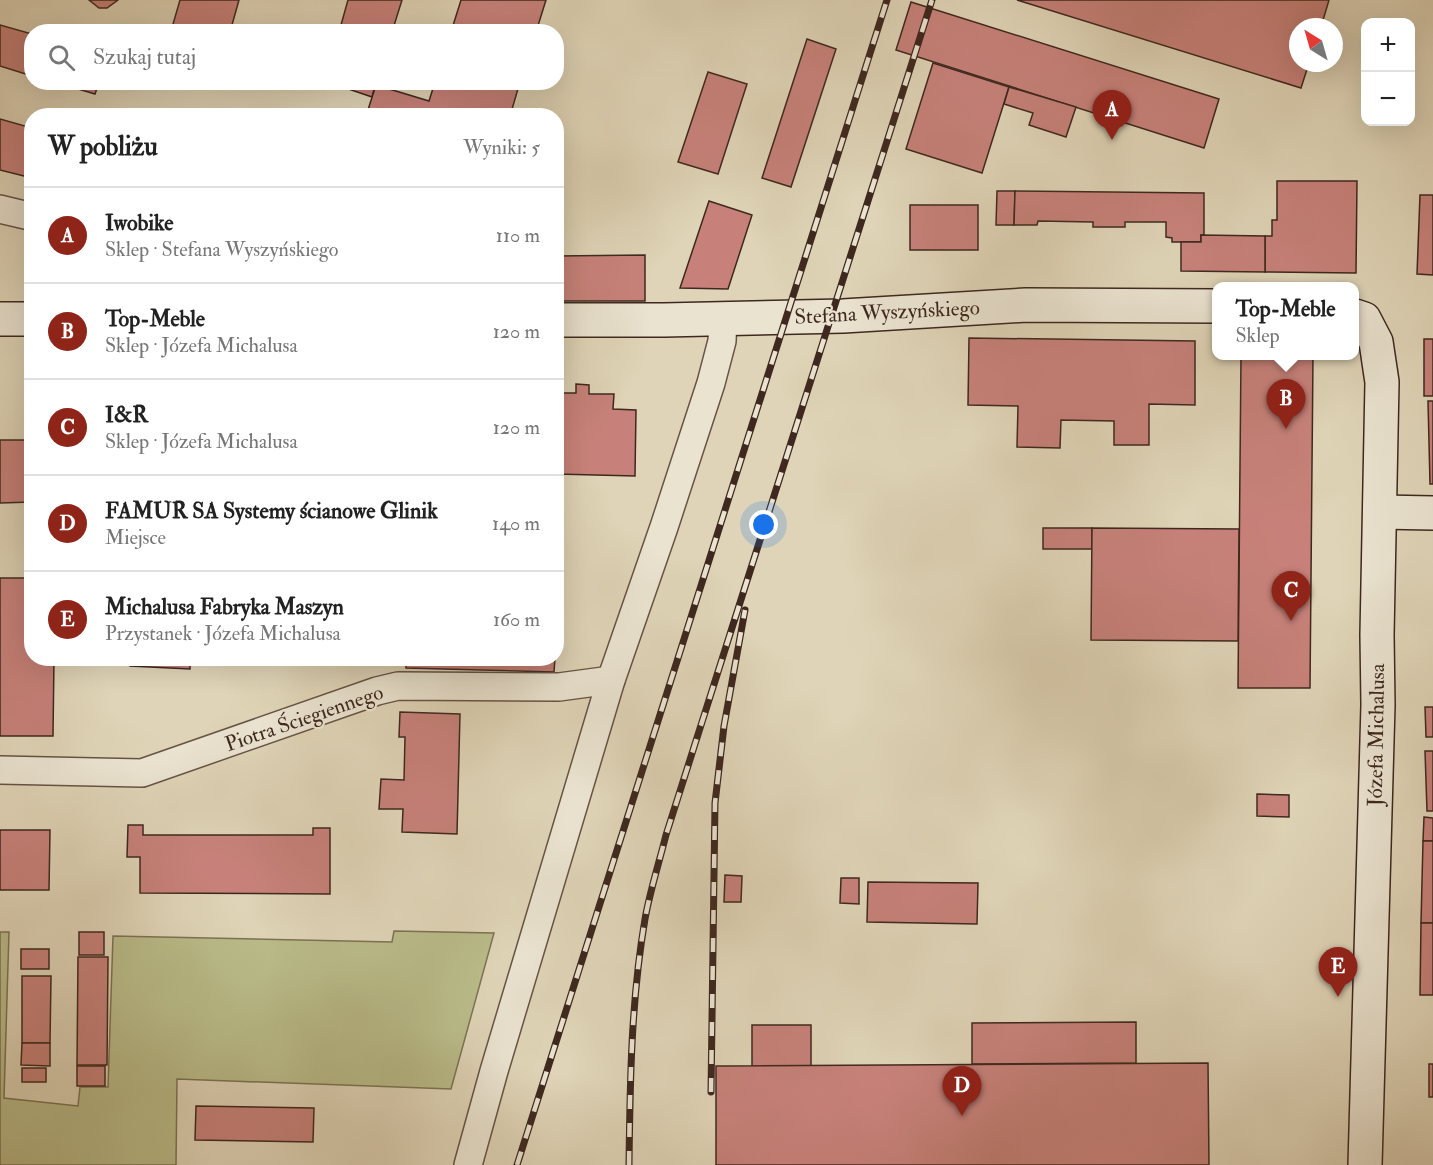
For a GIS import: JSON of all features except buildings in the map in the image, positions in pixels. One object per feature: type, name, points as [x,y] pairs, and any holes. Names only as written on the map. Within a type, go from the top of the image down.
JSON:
[{"type":"street","points":[[0,209],[24,215]]},
{"type":"street","name":"Stefana Wyszyńskiego","points":[[564,320],[843,316],[1026,305],[1212,306]]},
{"type":"street","name":"Józefa Michalusa","points":[[1359,317],[1364,319],[1376,342],[1382,382],[1377,635],[1378,705],[1365,1165]]},
{"type":"street","points":[[0,319],[24,319]]},
{"type":"street","points":[[468,1165],[611,680],[711,383],[722,342],[723,319]]},
{"type":"street","points":[[1381,512],[1433,513]]},
{"type":"street","name":"Piotra Ściegiennego","points":[[0,770],[142,773],[377,691],[398,686],[559,687],[611,680]]},
{"type":"green space","points":[[394,931],[494,933],[451,1089],[177,1079],[176,1165],[0,1165],[0,932],[9,932],[4,1098],[78,1106],[80,1087],[108,1087],[113,936],[392,942]]},
{"type":"railway","points":[[517,1165],[887,0]]},
{"type":"railway","points":[[629,1165],[634,1011],[640,950],[652,888],[666,835],[932,0]]},
{"type":"railway","points":[[711,1092],[715,803],[724,726],[745,610]]},
{"type":"place","name":"Iwobike","points":[[1112,140]]},
{"type":"place","name":"Top-Meble","points":[[1286,429]]},
{"type":"place","name":"I&R","points":[[1291,621]]},
{"type":"place","name":"Michalusa Fabryka Maszyn","points":[[1338,997]]},
{"type":"place","name":"FAMUR SA Systemy ścianowe Glinik","points":[[962,1116]]}]
